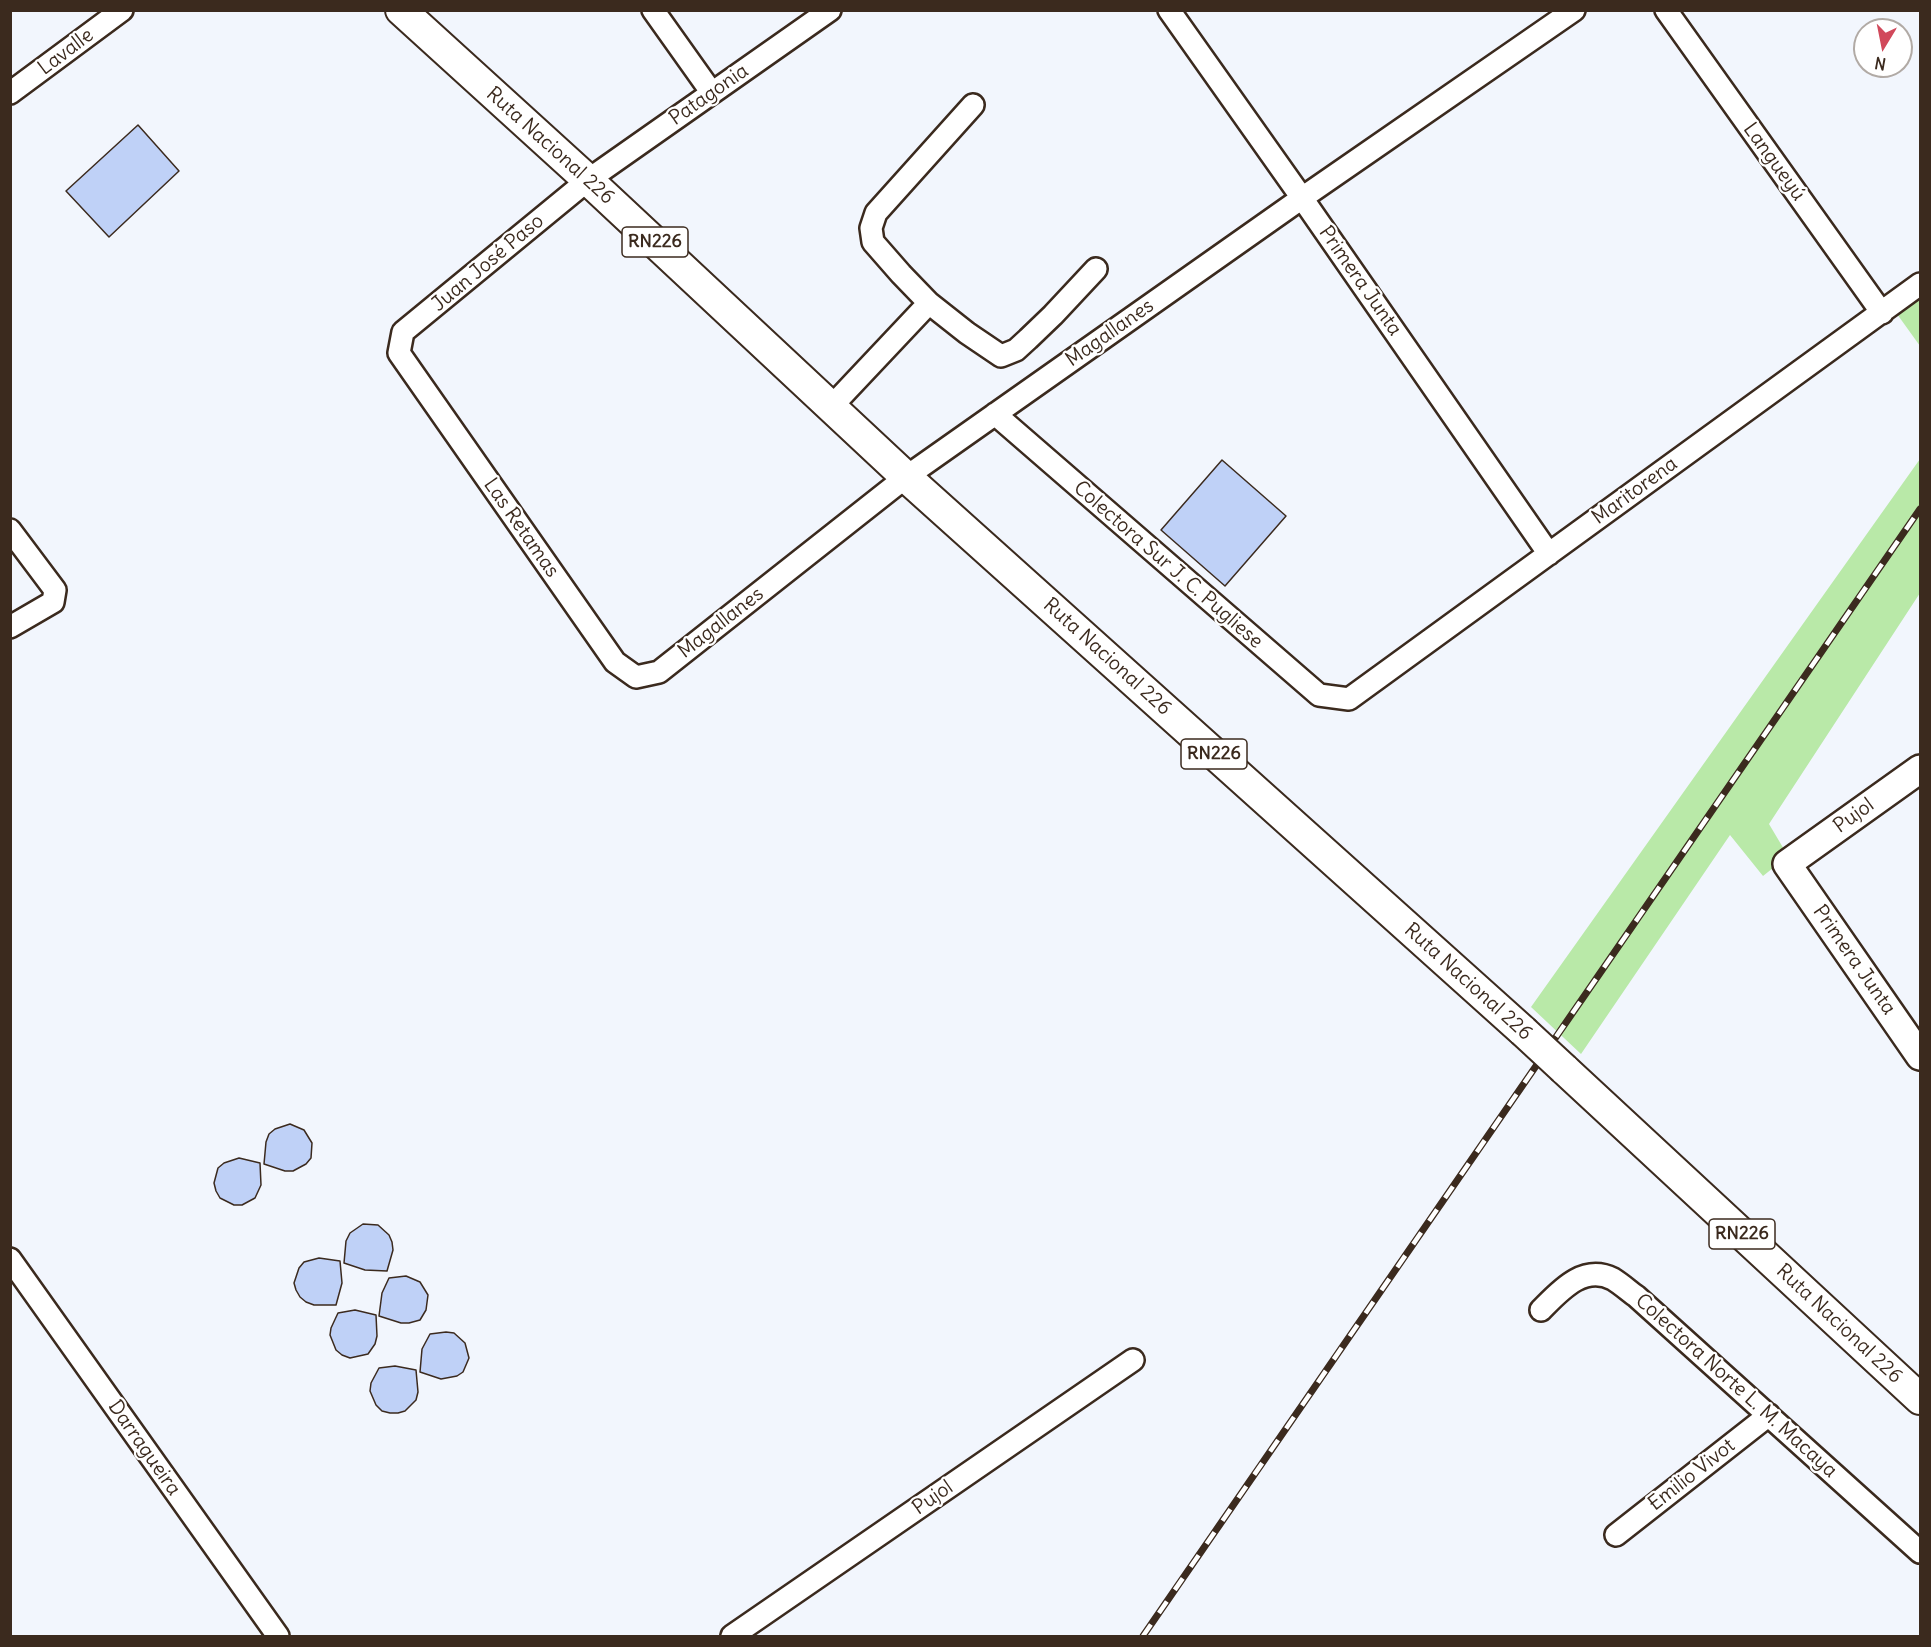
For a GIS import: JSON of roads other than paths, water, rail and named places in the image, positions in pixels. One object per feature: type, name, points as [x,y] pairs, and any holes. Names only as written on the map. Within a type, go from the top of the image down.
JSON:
[{"type":"highway","name":"Ruta Nacional 226","points":[[401,10],[588,180],[906,477],[1523,1031],[1920,1399]]},
{"type":"main road","name":"Pujol","points":[[1787,864],[1920,769]]},
{"type":"main road","name":"Primera Junta","points":[[1787,864],[1920,1056]]},
{"type":"street","name":"Lavalle","points":[[10,93],[122,10]]},
{"type":"street","points":[[653,10],[712,93]]},
{"type":"street","name":"Patagonia","points":[[588,180],[830,10]]},
{"type":"street","name":"Primera Junta","points":[[1169,10],[1549,554]]},
{"type":"street","name":"Magallanes","points":[[659,672],[906,477],[1574,10]]},
{"type":"street","name":"Langueyú","points":[[1666,10],[1882,313]]},
{"type":"street","points":[[972,105],[876,213],[871,228],[873,242],[929,303],[1001,356],[1022,345],[1096,268]]},
{"type":"street","name":"Juan José Paso","points":[[399,353],[404,332],[588,180]]},
{"type":"street","name":"Maritorena","points":[[1349,699],[1920,284]]},
{"type":"street","points":[[831,407],[929,303]]},
{"type":"street","name":"Las Retamas","points":[[399,353],[615,662],[636,677],[659,672]]},
{"type":"street","name":"Colectora Sur J. C. Pugliese","points":[[995,414],[1319,695],[1349,699]]},
{"type":"street","points":[[10,530],[56,590],[53,602],[10,627]]},
{"type":"street","name":"Darragueira","points":[[10,1259],[278,1636]]},
{"type":"street","name":"Colectora Norte L. M. Macaya","points":[[1540,1310],[1571,1281],[1597,1274],[1613,1280],[1636,1296],[1920,1552]]},
{"type":"street","name":"Pujol","points":[[732,1636],[1133,1360]]},
{"type":"street","name":"Emilio Vivot","points":[[1616,1535],[1769,1415]]},
{"type":"railway","points":[[1143,1636],[1920,509]]}]
